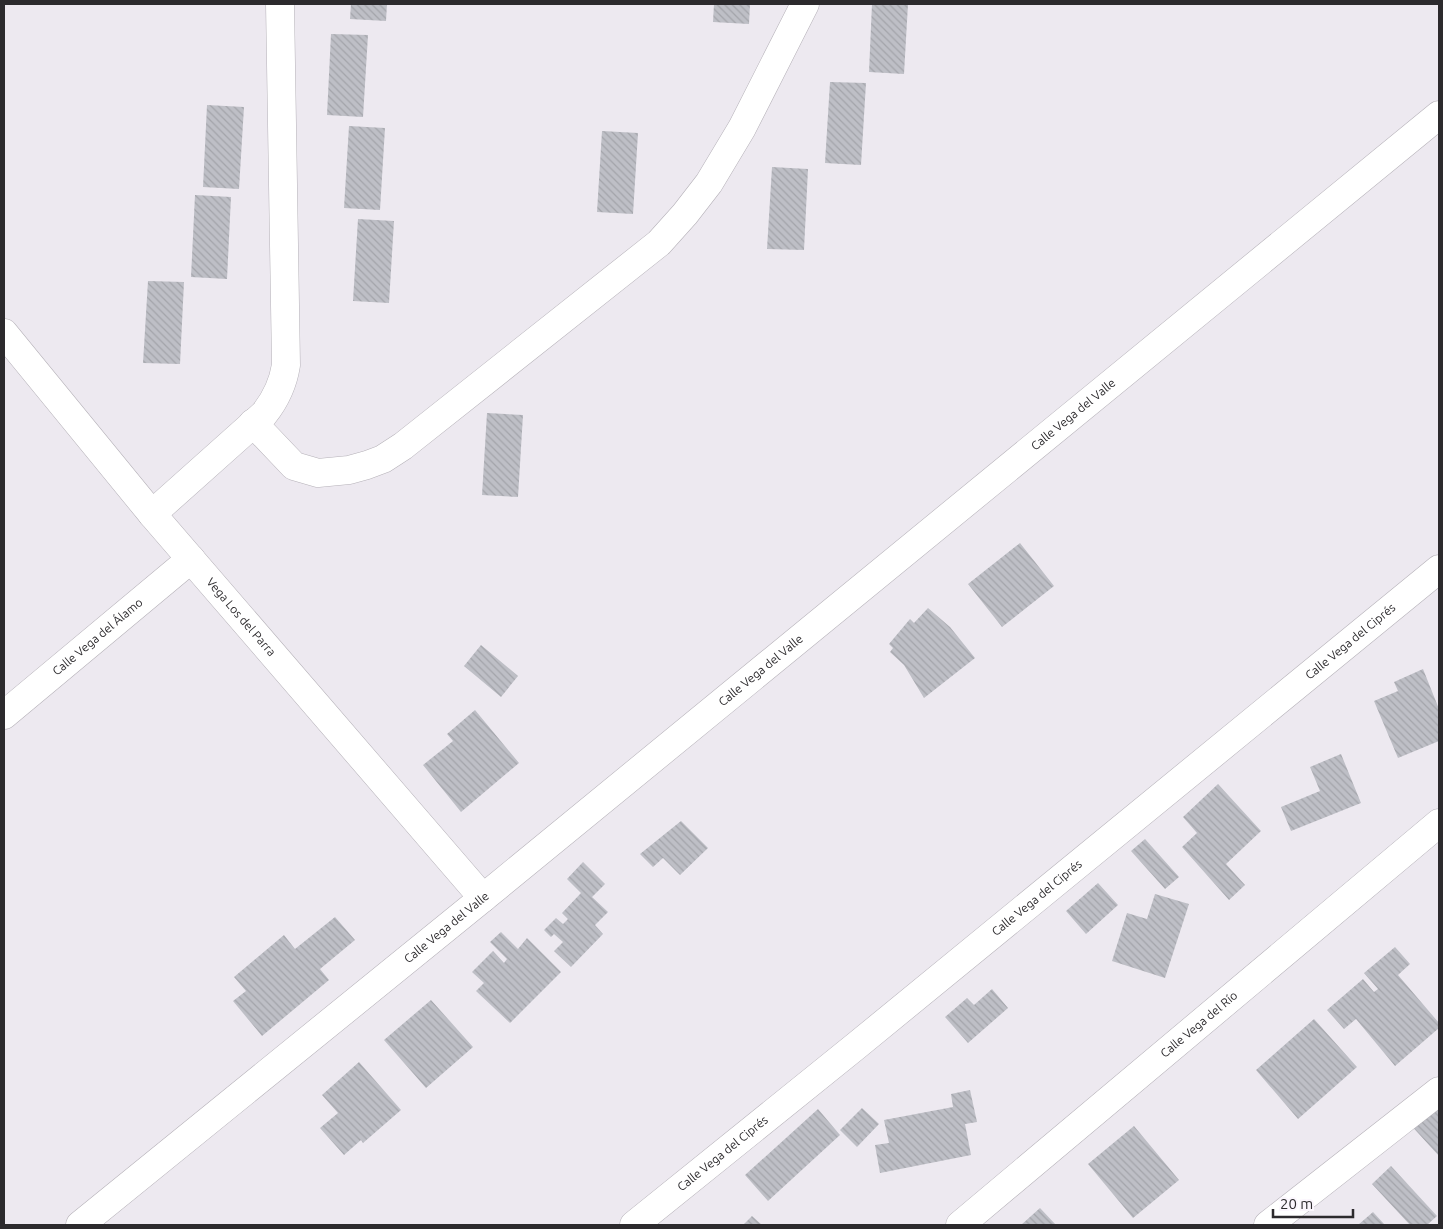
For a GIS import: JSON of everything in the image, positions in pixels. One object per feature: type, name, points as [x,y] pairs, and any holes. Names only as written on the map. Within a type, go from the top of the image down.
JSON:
[{"type":"street","points":[[152,514],[264,414],[280,390],[284,377],[286,364],[280,4]]},
{"type":"street","points":[[253,424],[294,466],[318,473],[349,470],[367,465],[403,446],[659,243],[709,183],[742,128],[805,4]]},
{"type":"street","name":"Calle Vega del Valle","points":[[80,1225],[483,898],[1439,115]]},
{"type":"street","name":"Vega Los del Parra","points":[[4,333],[152,514],[483,898]]},
{"type":"street","name":"Calle Vega del Álamo","points":[[4,715],[191,559]]},
{"type":"street","name":"Calle Vega del Ciprés","points":[[634,1225],[1439,569]]},
{"type":"street","name":"Calle Vega del Río","points":[[960,1225],[1439,823]]},
{"type":"street","points":[[1268,1225],[1439,1090]]},
{"type":"building","points":[[351,4],[387,4],[386,21],[350,19]]},
{"type":"building","points":[[714,4],[750,4],[749,24],[713,22]]},
{"type":"building","points":[[872,4],[908,4],[904,74],[869,72]]},
{"type":"building","points":[[331,34],[368,35],[363,117],[327,115]]},
{"type":"building","points":[[830,82],[866,83],[861,165],[825,163]]},
{"type":"building","points":[[207,105],[244,107],[239,189],[203,187]]},
{"type":"building","points":[[349,126],[385,128],[380,210],[344,208]]},
{"type":"building","points":[[602,131],[638,133],[633,214],[597,212]]},
{"type":"building","points":[[772,167],[808,169],[804,250],[767,249]]},
{"type":"building","points":[[195,195],[231,197],[227,279],[191,277]]},
{"type":"building","points":[[358,219],[394,221],[389,303],[353,301]]},
{"type":"building","points":[[148,281],[184,282],[180,364],[143,363]]},
{"type":"building","points":[[487,413],[523,415],[518,497],[482,495]]},
{"type":"building","points":[[1020,543],[1054,586],[1002,627],[968,584]]},
{"type":"building","points":[[928,608],[950,627],[975,658],[924,698],[904,665],[890,652],[893,648],[889,644],[910,619],[914,623]]},
{"type":"building","points":[[481,645],[518,676],[501,697],[464,666]]},
{"type":"building","points":[[1423,669],[1439,709],[1439,741],[1398,758],[1374,701],[1398,691],[1394,682]]},
{"type":"building","points":[[475,710],[519,763],[461,812],[423,765],[453,741],[447,734]]},
{"type":"building","points":[[1341,754],[1361,803],[1291,831],[1281,807],[1320,791],[1310,767]]},
{"type":"building","points":[[1218,784],[1261,831],[1226,864],[1245,885],[1229,900],[1182,847],[1197,833],[1183,817]]},
{"type":"building","points":[[681,821],[708,848],[680,875],[663,858],[653,867],[640,854]]},
{"type":"building","points":[[1145,839],[1179,877],[1165,889],[1131,851]]},
{"type":"building","points":[[583,862],[605,884],[592,897],[608,912],[595,925],[603,934],[571,967],[554,951],[563,942],[554,934],[551,937],[544,930],[556,918],[563,924],[568,919],[562,913],[581,893],[567,879]]},
{"type":"building","points":[[1098,883],[1118,905],[1086,934],[1066,911]]},
{"type":"building","points":[[1155,894],[1189,904],[1165,978],[1112,961],[1127,913],[1147,919]]},
{"type":"building","points":[[335,917],[355,940],[320,969],[329,980],[262,1036],[233,1001],[246,991],[234,977],[284,935],[295,949]]},
{"type":"building","points":[[501,932],[518,949],[527,938],[561,972],[510,1023],[476,991],[484,983],[472,972],[493,951],[504,963],[507,959],[490,942]]},
{"type":"building","points":[[1395,947],[1410,964],[1398,975],[1439,1023],[1439,1028],[1395,1066],[1356,1019],[1344,1029],[1327,1010],[1363,979],[1374,992],[1378,989],[1364,973]]},
{"type":"building","points":[[992,989],[1008,1008],[968,1043],[945,1017],[967,998],[974,1005]]},
{"type":"building","points":[[431,1000],[473,1047],[426,1088],[384,1040]]},
{"type":"building","points":[[1314,1019],[1357,1067],[1298,1119],[1256,1070]]},
{"type":"building","points":[[359,1062],[401,1110],[363,1143],[361,1140],[344,1155],[320,1128],[338,1113],[322,1095]]},
{"type":"building","points":[[970,1090],[977,1122],[965,1124],[971,1155],[880,1173],[875,1145],[889,1143],[884,1120],[953,1107],[951,1094]]},
{"type":"building","points":[[1439,1104],[1439,1156],[1408,1122]]},
{"type":"building","points":[[862,1108],[879,1124],[857,1147],[840,1130]]},
{"type":"building","points":[[818,1109],[840,1135],[768,1201],[745,1175]]},
{"type":"building","points":[[1134,1126],[1179,1180],[1133,1218],[1088,1164]]},
{"type":"building","points":[[1391,1166],[1437,1216],[1427,1225],[1410,1225],[1372,1184]]},
{"type":"building","points":[[1040,1208],[1056,1225],[1021,1225]]},
{"type":"building","points":[[1373,1212],[1385,1225],[1358,1225]]},
{"type":"building","points":[[752,1216],[762,1225],[743,1225]]}]
